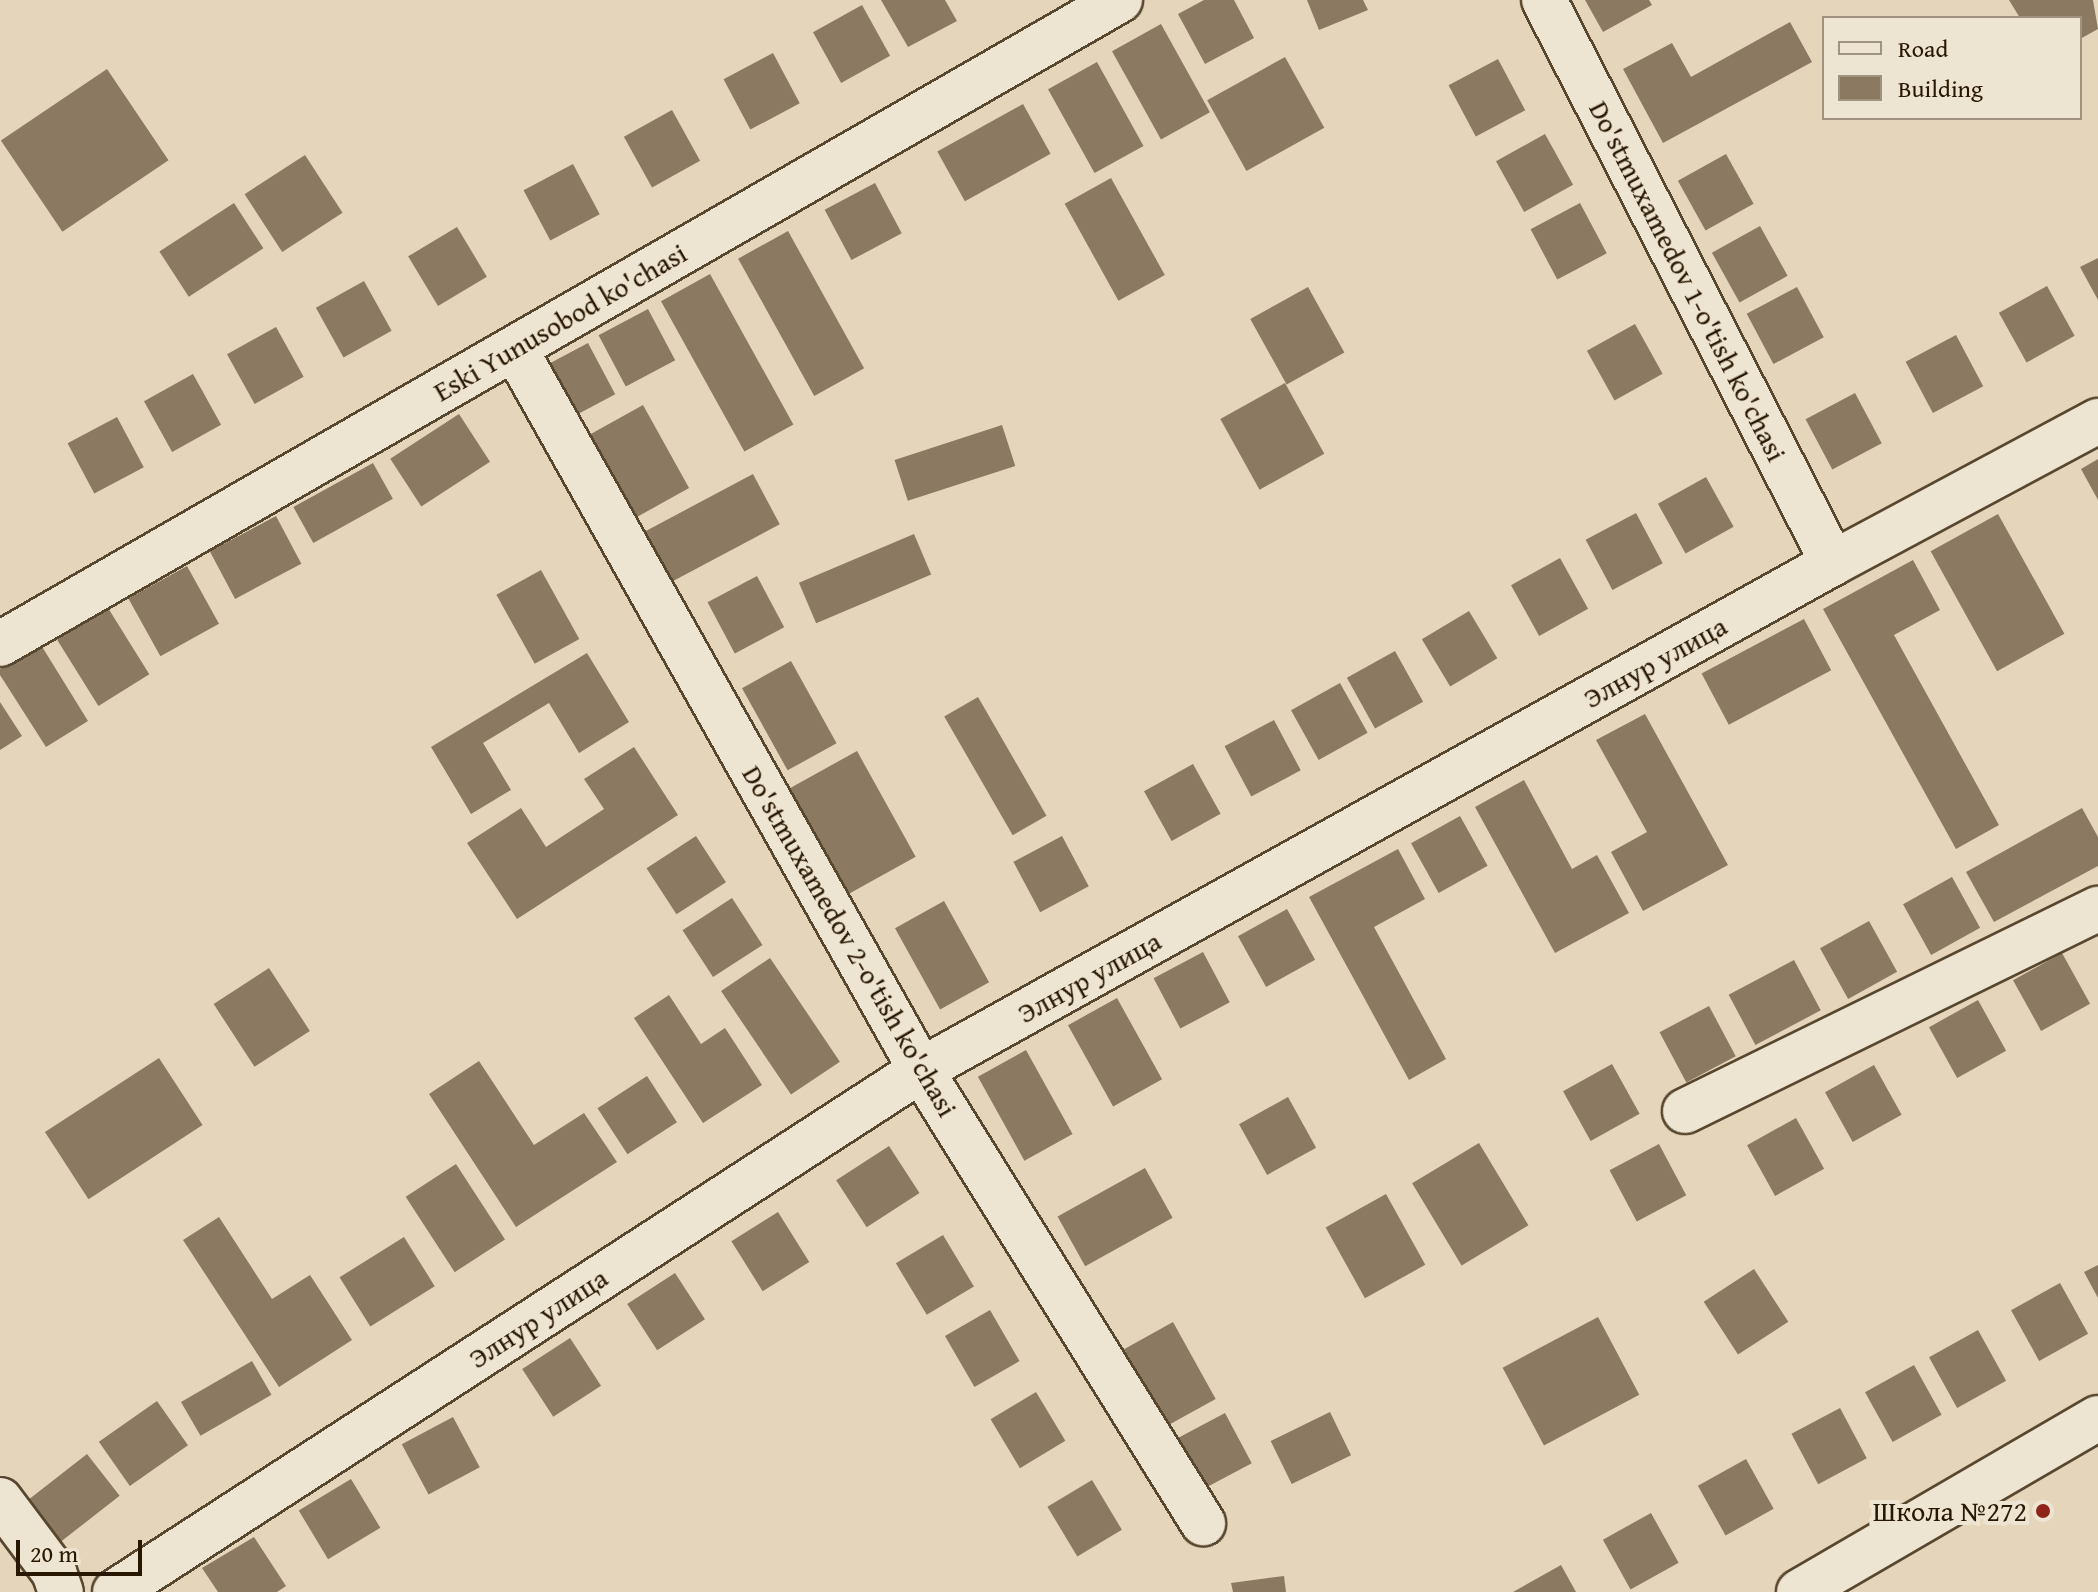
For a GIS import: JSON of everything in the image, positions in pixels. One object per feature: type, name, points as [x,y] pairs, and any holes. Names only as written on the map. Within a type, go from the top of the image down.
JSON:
[{"type":"street","name":"Eski Yunusobod ko'chasi","points":[[0,644],[1120,0]]},
{"type":"street","name":"Do'stmuxamedov 1-o'tish ko'chasi","points":[[1544,0],[1833,563]]},
{"type":"street","name":"Do'stmuxamedov 2-o'tish ko'chasi","points":[[515,349],[921,1070],[1203,1523]]},
{"type":"street","name":"Элнур улица","points":[[115,1592],[921,1070],[1833,563],[2098,421]]},
{"type":"street","points":[[1685,1111],[2098,909]]},
{"type":"street","points":[[1799,1592],[2098,1418]]},
{"type":"street","points":[[0,1500],[54,1572],[61,1592]]},
{"type":"building","points":[[881,0],[945,0],[957,21],[908,47]]},
{"type":"building","points":[[1204,0],[1234,0],[1254,38],[1205,64],[1178,14]]},
{"type":"building","points":[[1307,0],[1363,0],[1368,10],[1319,30]]},
{"type":"building","points":[[1585,0],[1649,0],[1652,5],[1603,32]]},
{"type":"building","points":[[2009,0],[2093,0],[2098,29],[2082,38],[2082,16],[2019,16]]},
{"type":"building","points":[[862,5],[890,56],[841,83],[813,32]]},
{"type":"building","points":[[1790,22],[1812,62],[1663,143],[1623,69],[1672,43],[1691,77]]},
{"type":"building","points":[[1161,24],[1210,112],[1161,139],[1112,51]]},
{"type":"building","points":[[773,53],[800,103],[750,130],[724,79]]},
{"type":"building","points":[[1285,57],[1324,128],[1246,171],[1207,100]]},
{"type":"building","points":[[1498,59],[1525,110],[1476,137],[1449,85]]},
{"type":"building","points":[[1097,62],[1144,146],[1095,173],[1048,89]]},
{"type":"building","points":[[107,69],[169,160],[62,232],[1,141]]},
{"type":"building","points":[[1023,104],[1051,154],[965,201],[937,152]]},
{"type":"building","points":[[672,110],[700,161],[652,187],[624,137]]},
{"type":"building","points":[[1545,134],[1573,185],[1524,212],[1496,161]]},
{"type":"building","points":[[1726,154],[1754,204],[1706,231],[1678,181]]},
{"type":"building","points":[[305,155],[343,213],[282,252],[245,194]]},
{"type":"building","points":[[573,164],[600,214],[550,241],[524,190]]},
{"type":"building","points":[[1111,178],[1165,275],[1118,301],[1065,204]]},
{"type":"building","points":[[875,183],[902,233],[851,260],[825,210]]},
{"type":"building","points":[[234,203],[263,248],[189,297],[159,251]]},
{"type":"building","points":[[1580,203],[1607,253],[1557,280],[1531,229]]},
{"type":"building","points":[[1760,226],[1788,276],[1740,303],[1712,253]]},
{"type":"building","points":[[457,227],[487,277],[438,306],[408,256]]},
{"type":"building","points":[[788,231],[864,368],[814,396],[738,259]]},
{"type":"building","points":[[2098,258],[2098,300],[2080,267]]},
{"type":"building","points":[[710,274],[793,424],[744,452],[661,301]]},
{"type":"building","points":[[364,281],[392,331],[344,358],[316,308]]},
{"type":"building","points":[[2047,286],[2075,336],[2027,363],[1999,313]]},
{"type":"building","points":[[1308,287],[1344,353],[1287,385],[1250,319]]},
{"type":"building","points":[[1797,287],[1824,337],[1773,364],[1747,314]]},
{"type":"building","points":[[648,309],[675,360],[626,387],[599,335]]},
{"type":"building","points":[[1635,324],[1663,374],[1615,401],[1587,351]]},
{"type":"building","points":[[276,327],[304,377],[255,404],[227,354]]},
{"type":"building","points":[[1956,335],[1983,386],[1933,413],[1906,362]]},
{"type":"building","points":[[588,343],[615,394],[565,421],[538,370]]},
{"type":"building","points":[[193,374],[221,425],[172,452],[144,401]]},
{"type":"building","points":[[1285,383],[1324,454],[1260,490],[1220,419]]},
{"type":"building","points":[[1855,393],[1882,443],[1832,470],[1806,419]]},
{"type":"building","points":[[643,405],[689,488],[627,523],[581,439]]},
{"type":"building","points":[[459,414],[490,462],[421,506],[390,459]]},
{"type":"building","points":[[117,417],[144,467],[94,494],[68,443]]},
{"type":"building","points":[[1002,425],[1015,466],[908,501],[895,460]]},
{"type":"building","points":[[2098,459],[2098,500],[2081,469]]},
{"type":"building","points":[[373,463],[393,499],[313,543],[293,507]]},
{"type":"building","points":[[753,474],[780,524],[662,587],[636,536]]},
{"type":"building","points":[[1706,477],[1734,527],[1686,554],[1658,504]]},
{"type":"building","points":[[1636,513],[1663,563],[1612,590],[1586,540]]},
{"type":"building","points":[[1998,514],[2064,634],[1997,671],[1931,551]]},
{"type":"building","points":[[276,516],[301,564],[235,599],[210,551]]},
{"type":"building","points":[[914,534],[931,575],[816,623],[799,583]]},
{"type":"building","points":[[1560,558],[1588,609],[1539,636],[1511,585]]},
{"type":"building","points":[[1913,560],[1940,610],[1894,635],[1999,825],[1956,849],[1823,609]]},
{"type":"building","points":[[187,566],[219,624],[160,656],[128,598]]},
{"type":"building","points":[[541,570],[579,639],[535,664],[496,595]]},
{"type":"building","points":[[757,576],[784,627],[735,654],[708,602]]},
{"type":"building","points":[[108,608],[149,674],[98,706],[57,640]]},
{"type":"building","points":[[1469,611],[1497,658],[1450,686],[1422,639]]},
{"type":"building","points":[[1804,619],[1831,670],[1729,725],[1702,673]]},
{"type":"building","points":[[41,645],[88,721],[46,747],[0,675],[0,669]]},
{"type":"building","points":[[1395,651],[1423,702],[1375,728],[1347,678]]},
{"type":"building","points":[[587,653],[629,722],[579,753],[549,703],[483,743],[511,790],[471,814],[431,747]]},
{"type":"building","points":[[791,661],[837,743],[788,770],[742,688]]},
{"type":"building","points":[[1340,683],[1368,733],[1319,760],[1291,710]]},
{"type":"building","points":[[978,697],[1046,816],[1013,835],[944,716]]},
{"type":"building","points":[[0,702],[22,736],[0,750]]},
{"type":"building","points":[[1645,714],[1728,865],[1643,911],[1611,852],[1647,832],[1596,740]]},
{"type":"building","points":[[1274,720],[1301,770],[1251,797],[1225,746]]},
{"type":"building","points":[[634,747],[678,815],[517,919],[467,843],[521,808],[546,847],[604,809],[584,779]]},
{"type":"building","points":[[857,751],[916,857],[841,898],[783,792]]},
{"type":"building","points":[[1193,764],[1221,814],[1172,841],[1144,791]]},
{"type":"building","points":[[1524,780],[1572,869],[1597,855],[1629,913],[1555,953],[1475,807]]},
{"type":"building","points":[[2082,808],[2098,837],[2098,866],[1994,922],[1966,872]]},
{"type":"building","points":[[1460,816],[1488,866],[1439,893],[1411,843]]},
{"type":"building","points":[[696,836],[726,882],[676,914],[647,868]]},
{"type":"building","points":[[1062,836],[1089,886],[1040,912],[1013,862]]},
{"type":"building","points":[[1398,849],[1425,899],[1374,927],[1446,1059],[1409,1080],[1309,897]]},
{"type":"building","points":[[1952,877],[1980,928],[1931,955],[1903,904]]},
{"type":"building","points":[[732,898],[762,945],[713,977],[683,930]]},
{"type":"building","points":[[944,901],[989,982],[940,1009],[895,928]]},
{"type":"building","points":[[1287,909],[1315,960],[1266,987],[1238,936]]},
{"type":"building","points":[[1869,921],[1897,972],[1848,999],[1820,948]]},
{"type":"building","points":[[1203,952],[1230,1002],[1180,1029],[1154,978]]},
{"type":"building","points":[[2062,953],[2090,1004],[2041,1031],[2013,980]]},
{"type":"building","points":[[770,958],[840,1062],[791,1095],[721,991]]},
{"type":"building","points":[[1794,960],[1821,1010],[1755,1045],[1729,995]]},
{"type":"building","points":[[269,968],[310,1031],[254,1067],[214,1004]]},
{"type":"building","points":[[669,995],[701,1044],[725,1028],[762,1085],[703,1123],[634,1018]]},
{"type":"building","points":[[1117,998],[1162,1079],[1113,1106],[1068,1025]]},
{"type":"building","points":[[1978,1000],[2006,1051],[1957,1078],[1929,1027]]},
{"type":"building","points":[[1709,1006],[1736,1056],[1686,1083],[1660,1032]]},
{"type":"building","points":[[1026,1050],[1073,1134],[1024,1161],[978,1077]]},
{"type":"building","points":[[159,1058],[203,1125],[89,1199],[45,1132]]},
{"type":"building","points":[[479,1061],[534,1145],[584,1113],[617,1162],[516,1227],[429,1094]]},
{"type":"building","points":[[1612,1064],[1640,1114],[1591,1141],[1563,1091]]},
{"type":"building","points":[[1874,1065],[1902,1115],[1853,1142],[1825,1092]]},
{"type":"building","points":[[647,1076],[677,1122],[627,1154],[598,1108]]},
{"type":"building","points":[[1288,1097],[1316,1148],[1267,1175],[1239,1124]]},
{"type":"building","points":[[1796,1118],[1824,1169],[1775,1196],[1747,1145]]},
{"type":"building","points":[[1479,1143],[1528,1225],[1462,1265],[1412,1183]]},
{"type":"building","points":[[1659,1144],[1686,1195],[1637,1222],[1610,1170]]},
{"type":"building","points":[[889,1146],[919,1193],[867,1227],[836,1180]]},
{"type":"building","points":[[456,1164],[505,1239],[455,1272],[406,1197]]},
{"type":"building","points":[[1145,1168],[1173,1218],[1085,1266],[1058,1216]]},
{"type":"building","points":[[1386,1194],[1425,1265],[1365,1298],[1326,1227]]},
{"type":"building","points":[[778,1212],[809,1262],[763,1291],[731,1241]]},
{"type":"building","points":[[219,1217],[272,1299],[310,1275],[352,1340],[279,1387],[183,1240]]},
{"type":"building","points":[[943,1235],[974,1286],[927,1315],[896,1263]]},
{"type":"building","points":[[404,1237],[435,1286],[370,1326],[340,1277]]},
{"type":"building","points":[[2098,1265],[2098,1298],[2084,1272]]},
{"type":"building","points":[[1754,1269],[1788,1322],[1738,1355],[1704,1302]]},
{"type":"building","points":[[675,1273],[705,1319],[657,1350],[627,1304]]},
{"type":"building","points":[[2060,1283],[2088,1334],[2039,1361],[2011,1310]]},
{"type":"building","points":[[990,1310],[1020,1361],[974,1387],[945,1336]]},
{"type":"building","points":[[1598,1317],[1639,1395],[1544,1445],[1503,1368]]},
{"type":"building","points":[[1173,1322],[1216,1399],[1167,1426],[1124,1349]]},
{"type":"building","points":[[1978,1330],[2006,1381],[1957,1408],[1929,1357]]},
{"type":"building","points":[[570,1338],[601,1386],[553,1417],[522,1369]]},
{"type":"building","points":[[252,1361],[272,1395],[200,1436],[181,1402]]},
{"type":"building","points":[[1914,1365],[1942,1415],[1893,1442],[1865,1392]]},
{"type":"building","points":[[1036,1392],[1065,1441],[1020,1468],[991,1419]]},
{"type":"building","points":[[157,1401],[188,1445],[130,1486],[99,1442]]},
{"type":"building","points":[[1840,1408],[1867,1458],[1818,1484],[1791,1434]]},
{"type":"building","points":[[1330,1412],[1351,1455],[1292,1484],[1271,1441]]},
{"type":"building","points":[[1225,1413],[1252,1463],[1202,1490],[1176,1439]]},
{"type":"building","points":[[453,1417],[480,1467],[429,1495],[402,1444]]},
{"type":"building","points":[[87,1454],[120,1496],[58,1544],[26,1502]]},
{"type":"building","points":[[1746,1459],[1774,1509],[1726,1536],[1698,1486]]},
{"type":"building","points":[[351,1479],[380,1528],[328,1559],[299,1510]]},
{"type":"building","points":[[1092,1480],[1122,1530],[1077,1556],[1047,1507]]},
{"type":"building","points":[[1651,1513],[1679,1563],[1631,1590],[1603,1540]]},
{"type":"building","points":[[254,1537],[286,1586],[277,1592],[218,1592],[202,1568]]},
{"type":"building","points":[[1561,1565],[1576,1592],[1513,1592]]},
{"type":"building","points":[[1284,1576],[1286,1592],[1233,1592],[1231,1583]]},
{"type":"place","name":"Школа №272","points":[[2043,1511]]}]
